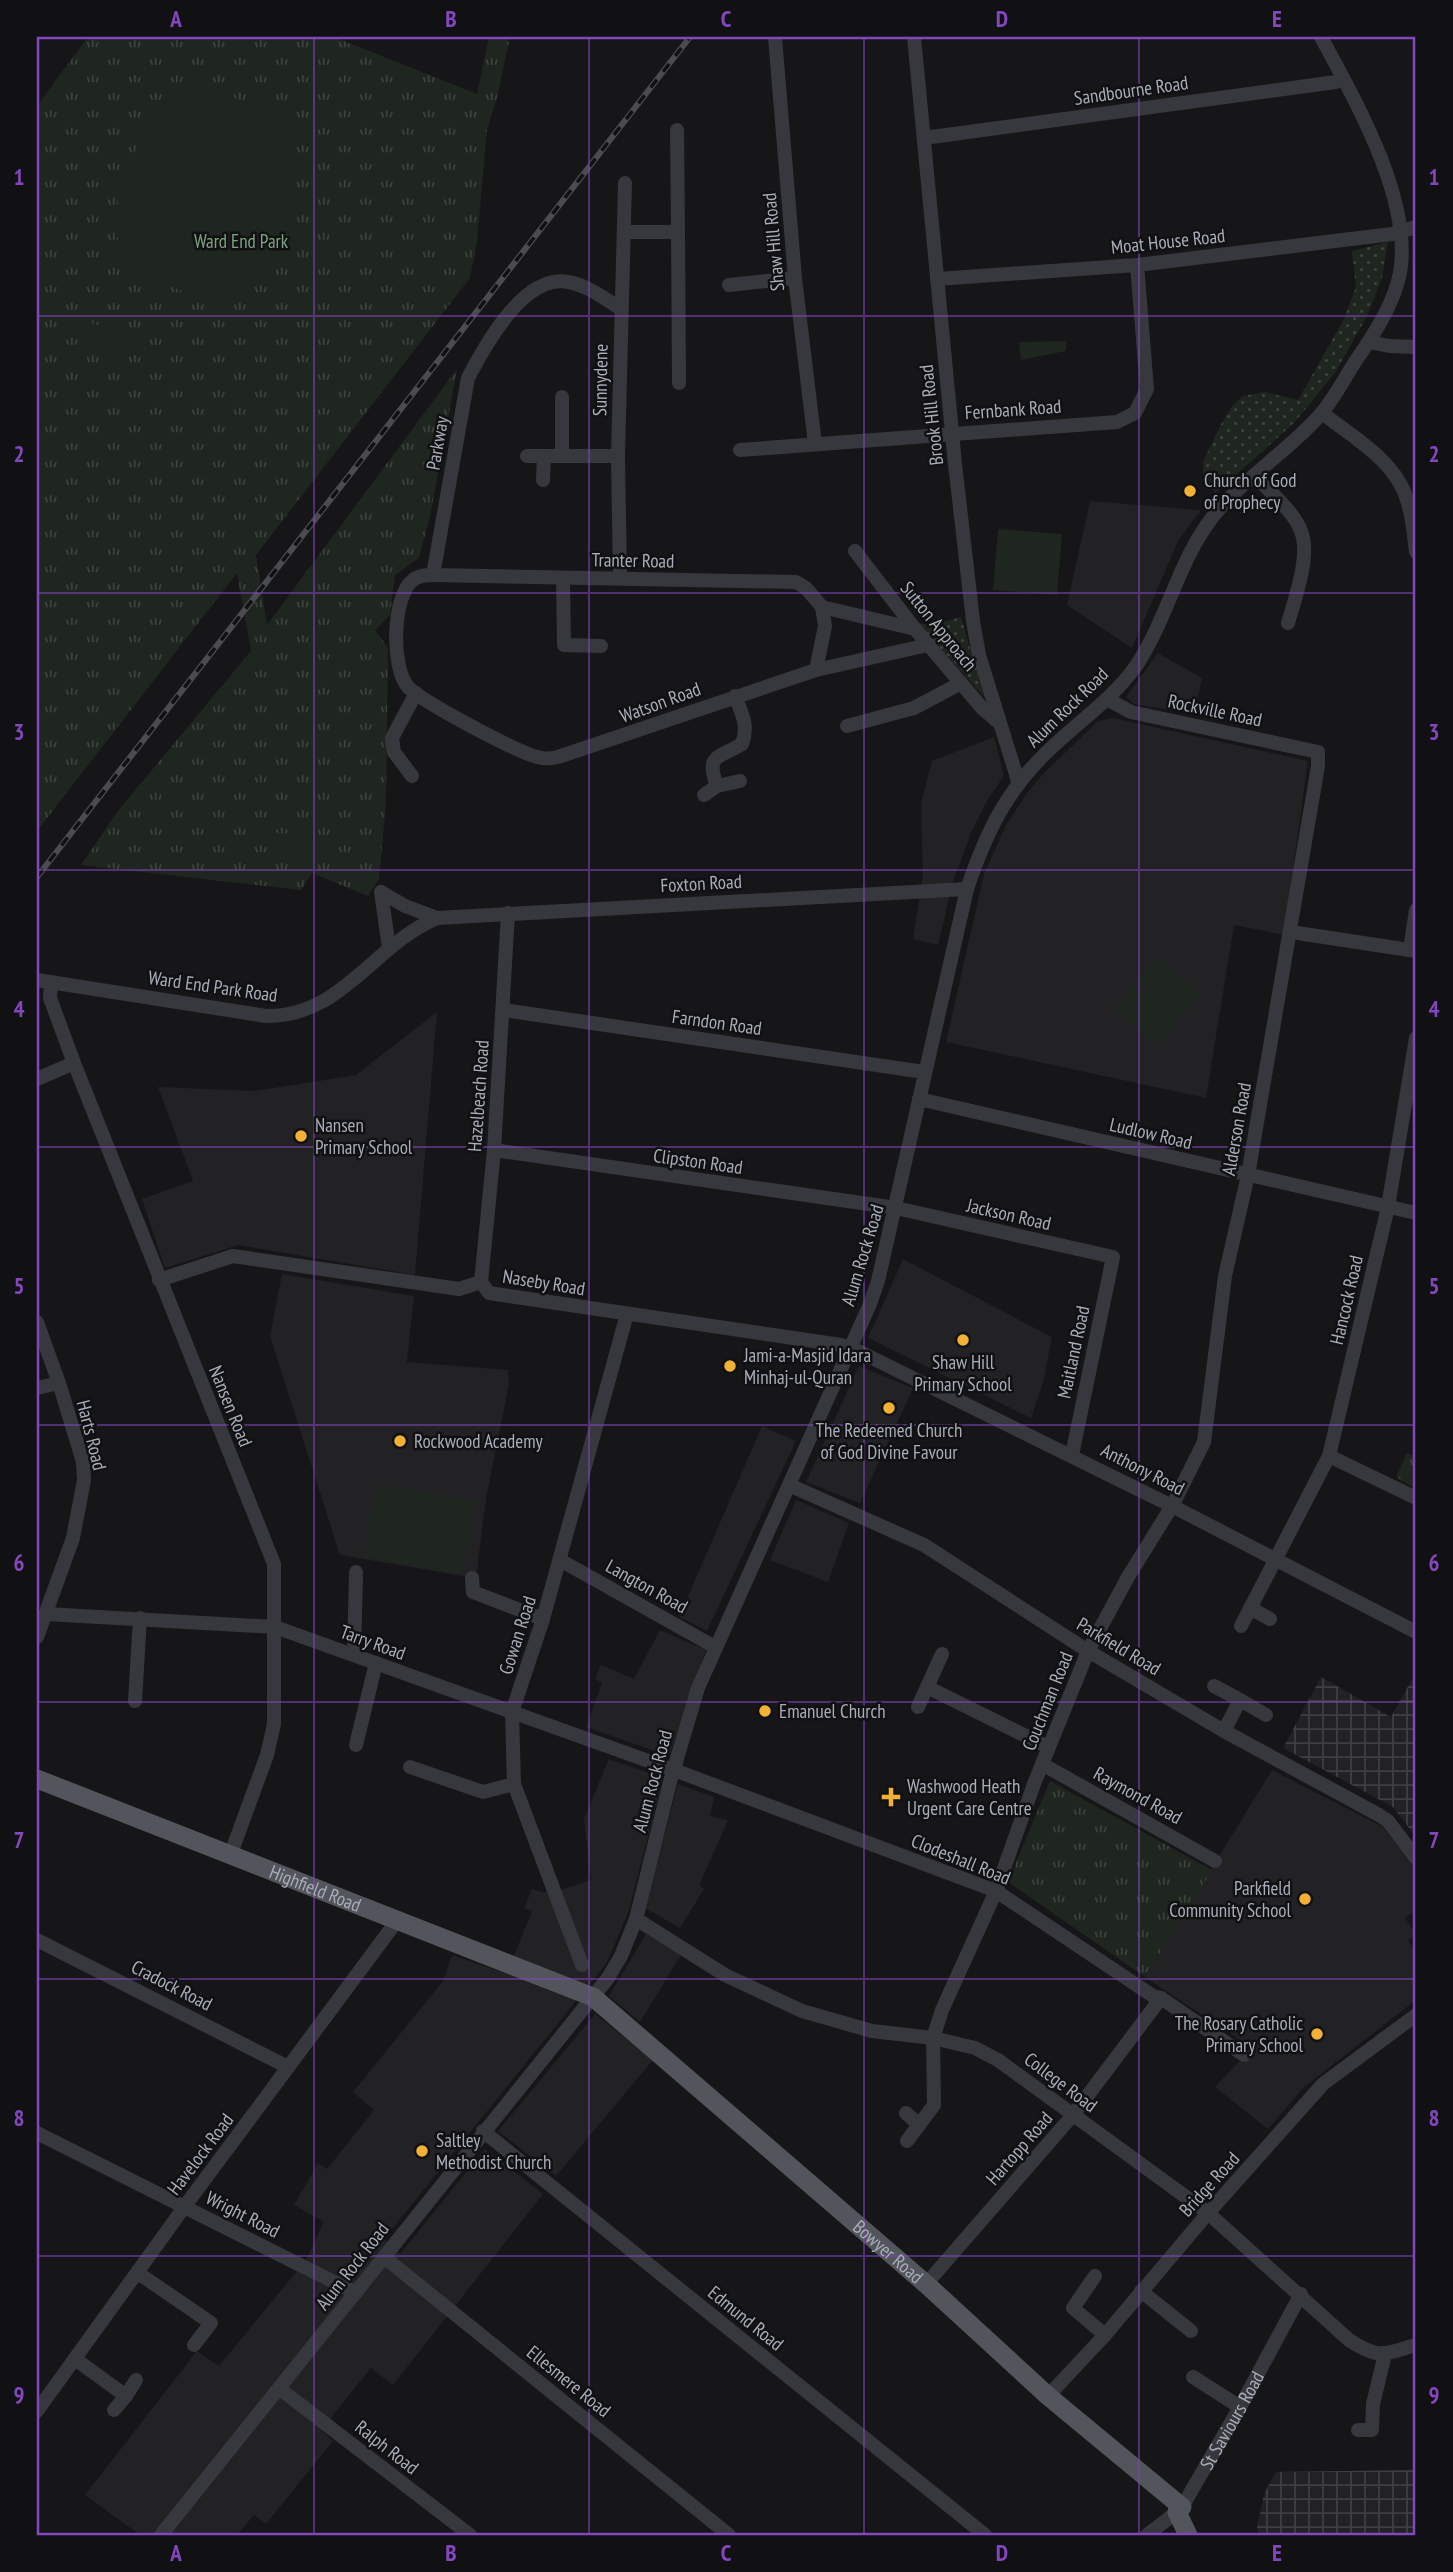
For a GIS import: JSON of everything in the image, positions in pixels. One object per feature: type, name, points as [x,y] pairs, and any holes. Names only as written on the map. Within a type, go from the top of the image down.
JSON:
[{"type":"main road","name":"Highfield Road","points":[[39,1784],[593,1997]]},
{"type":"main road","name":"Bowyer Road","points":[[593,1997],[926,2284],[1048,2396],[1180,2510]]},
{"type":"main road","points":[[1180,2510],[1188,2535]]},
{"type":"street","name":"Shaw Hill Road","points":[[775,37],[795,278],[815,444]]},
{"type":"street","name":"Brook Hill Road","points":[[914,37],[973,621],[979,655],[1019,784]]},
{"type":"street","name":"Alum Rock Road","points":[[168,2533],[483,2131],[608,1978],[621,1956],[636,1919],[698,1688],[878,1281],[967,889],[978,856],[999,811],[1019,784],[1044,755],[1107,699],[1135,667],[1157,631],[1193,544],[1206,525],[1222,505],[1286,449],[1322,413],[1369,342],[1393,295],[1399,275],[1402,233],[1387,172],[1321,37]]},
{"type":"street","name":"Sandbourne Road","points":[[924,138],[1335,82],[1343,78]]},
{"type":"street","points":[[677,130],[679,383]]},
{"type":"street","name":"Sunnydene","points":[[620,578],[618,456],[625,183]]},
{"type":"street","name":"Moat House Road","points":[[937,279],[1137,265],[1359,239],[1402,233],[1416,227]]},
{"type":"street","points":[[624,232],[678,232]]},
{"type":"street","name":"Fernbank Road","points":[[740,450],[1117,422],[1135,413],[1147,389],[1137,265]]},
{"type":"street","points":[[729,285],[795,278]]},
{"type":"street","name":"Parkway","points":[[433,575],[468,378],[500,325],[531,292],[543,285],[565,281],[587,288],[621,309]]},
{"type":"street","points":[[1369,342],[1416,347]]},
{"type":"street","points":[[562,397],[562,456]]},
{"type":"street","points":[[1322,413],[1383,461],[1398,480],[1408,502],[1416,552]]},
{"type":"street","points":[[527,456],[618,456]]},
{"type":"street","points":[[543,480],[544,456]]},
{"type":"street","points":[[1255,475],[1294,519],[1301,530],[1305,546],[1288,623]]},
{"type":"street","name":"Sutton Approach","points":[[855,551],[928,645],[982,708],[998,721]]},
{"type":"street","points":[[412,775],[394,752],[392,738],[416,693],[408,687],[400,673],[396,630],[404,591],[411,581],[419,576],[433,575]]},
{"type":"street","name":"Tranter Road","points":[[433,575],[796,582],[806,588],[822,607]]},
{"type":"street","points":[[563,579],[564,645],[601,646]]},
{"type":"street","points":[[816,670],[825,626],[822,607],[915,629]]},
{"type":"street","name":"Watson Road","points":[[416,693],[520,751],[541,758],[558,758],[816,670],[928,645]]},
{"type":"street","points":[[846,726],[914,708],[961,683]]},
{"type":"street","points":[[717,786],[711,770],[712,762],[718,755],[742,744],[746,734],[746,724],[735,696]]},
{"type":"street","name":"Rockville Road","points":[[1107,699],[1131,712],[1318,752]]},
{"type":"street","name":"Alderson Road","points":[[1172,1506],[1204,1442],[1225,1276],[1248,1175],[1291,932],[1318,752]]},
{"type":"street","points":[[704,795],[717,786],[740,781]]},
{"type":"street","name":"Foxton Road","points":[[437,918],[508,912],[967,889]]},
{"type":"street","points":[[389,948],[381,892],[405,906],[437,918]]},
{"type":"street","points":[[1291,932],[1413,951],[1416,910]]},
{"type":"street","name":"Hazelbeach Road","points":[[481,1282],[494,1150],[508,912]]},
{"type":"street","name":"Ward End Park Road","points":[[44,981],[280,1016],[320,1005],[339,993],[415,927],[437,918]]},
{"type":"street","name":"Nansen Road","points":[[44,981],[159,1280],[274,1564],[274,1724],[267,1755],[230,1856]]},
{"type":"street","name":"Farndon Road","points":[[504,1010],[924,1072]]},
{"type":"street","name":"Hancock Road","points":[[1241,1626],[1329,1456],[1388,1207],[1416,1038]]},
{"type":"street","points":[[37,1079],[74,1063]]},
{"type":"street","name":"Ludlow Road","points":[[919,1099],[1416,1213]]},
{"type":"street","name":"Clipston Road","points":[[494,1150],[896,1208]]},
{"type":"street","name":"Jackson Road","points":[[896,1208],[1113,1256]]},
{"type":"street","name":"Naseby Road","points":[[159,1280],[233,1256],[459,1289],[481,1282],[489,1293],[849,1348]]},
{"type":"street","name":"Maitland Road","points":[[1072,1455],[1113,1256]]},
{"type":"street","name":"Gowan Road","points":[[582,1965],[514,1784],[512,1712],[543,1619],[627,1314]]},
{"type":"street","name":"Harts Road","points":[[37,1322],[59,1382],[83,1462],[84,1480],[73,1538],[37,1637]]},
{"type":"street","name":"Anthony Road","points":[[849,1348],[1072,1455],[1416,1632]]},
{"type":"street","points":[[37,1388],[59,1382]]},
{"type":"street","points":[[1329,1456],[1416,1498]]},
{"type":"street","name":"Parkfield Road","points":[[789,1485],[924,1545],[1088,1651],[1224,1731],[1388,1821],[1416,1858]]},
{"type":"street","name":"Couchman Road","points":[[907,2141],[934,2105],[933,2038],[942,2010],[996,1891],[1048,1747],[1088,1651],[1128,1577],[1172,1506]]},
{"type":"street","name":"Langton Road","points":[[560,1560],[715,1647]]},
{"type":"street","points":[[354,1655],[356,1572]]},
{"type":"street","points":[[472,1578],[473,1592],[543,1619]]},
{"type":"street","points":[[1250,1608],[1270,1619]]},
{"type":"street","name":"Tarry Road","points":[[46,1614],[275,1627],[674,1771]]},
{"type":"street","points":[[135,1701],[140,1619]]},
{"type":"street","points":[[918,1707],[942,1654]]},
{"type":"street","points":[[356,1745],[376,1663]]},
{"type":"street","points":[[1214,1686],[1266,1715]]},
{"type":"street","points":[[927,1687],[1048,1747]]},
{"type":"street","points":[[1224,1731],[1240,1700]]},
{"type":"street","name":"Raymond Road","points":[[1042,1764],[1215,1861]]},
{"type":"street","points":[[410,1767],[483,1791],[514,1784]]},
{"type":"street","name":"Clodeshall Road","points":[[674,1771],[996,1891],[1244,2055]]},
{"type":"street","name":"College Road","points":[[636,1919],[725,1975],[802,2011],[872,2031],[933,2038],[975,2048],[998,2060],[1208,2213],[1349,2340],[1368,2353],[1385,2354]]},
{"type":"street","name":"Havelock Road","points":[[37,2411],[396,1922]]},
{"type":"street","name":"Cradock Road","points":[[37,1940],[288,2067]]},
{"type":"street","name":"Hartopp Road","points":[[926,2284],[1073,2115],[1161,1998]]},
{"type":"street","name":"Bridge Road","points":[[1048,2396],[1105,2335],[1208,2213],[1323,2084],[1416,2015]]},
{"type":"street","points":[[906,2113],[919,2125]]},
{"type":"street","name":"Edmund Road","points":[[483,2131],[985,2535]]},
{"type":"street","name":"Wright Road","points":[[37,2133],[356,2293]]},
{"type":"street","name":"Ellesmere Road","points":[[384,2257],[729,2535]]},
{"type":"street","points":[[138,2273],[211,2323],[194,2345]]},
{"type":"street","points":[[1095,2276],[1073,2308],[1105,2335]]},
{"type":"street","points":[[1141,2291],[1191,2331]]},
{"type":"street","name":"St Saviours Road","points":[[1147,2535],[1180,2510],[1301,2294]]},
{"type":"street","points":[[1358,2430],[1372,2430],[1373,2404],[1385,2354],[1416,2345]]},
{"type":"street","points":[[75,2359],[126,2396]]},
{"type":"street","points":[[1193,2377],[1240,2407]]},
{"type":"street","points":[[114,2410],[136,2380]]},
{"type":"street","name":"Ralph Road","points":[[281,2389],[470,2535]]},
{"type":"shaded area","points":[[1090,501],[1201,510],[1178,541],[1132,648],[1067,605]]},
{"type":"shaded area","points":[[1158,653],[1202,678],[1194,714],[1134,704],[1126,697]]},
{"type":"shaded area","points":[[1113,718],[1308,761],[1284,935],[1234,925],[1206,1098],[946,1042],[984,874],[1006,825],[1044,773],[1098,721]]},
{"type":"shaded area","points":[[994,737],[1004,776],[988,799],[971,833],[953,881],[938,945],[913,939],[923,874],[921,804],[932,761]]},
{"type":"shaded area","name":"Nansen Primary School","points":[[437,1012],[415,1275],[238,1245],[165,1268],[142,1199],[193,1181],[158,1087],[255,1091],[356,1075]]},
{"type":"shaded area","name":"Shaw Hill Primary School","points":[[903,1259],[1052,1337],[1043,1383],[1031,1418],[868,1338]]},
{"type":"shaded area","name":"Rockwood Academy","points":[[282,1274],[414,1296],[407,1362],[508,1370],[509,1384],[486,1498],[476,1578],[340,1555],[270,1336]]},
{"type":"shaded area","points":[[859,1366],[913,1388],[860,1503],[806,1482]]},
{"type":"shaded area","points":[[762,1426],[796,1441],[707,1631],[679,1617]]},
{"type":"shaded area","points":[[796,1500],[849,1523],[828,1582],[770,1560]]},
{"type":"shaded area","points":[[660,1630],[706,1650],[669,1756],[586,1727],[602,1683],[595,1679],[601,1665],[634,1679]]},
{"type":"shaded area","points":[[1416,1672],[1416,1837],[1393,1807],[1283,1748],[1321,1677],[1391,1717]]},
{"type":"shaded area","points":[[609,1759],[663,1778],[629,1910],[617,1939],[606,1964],[590,1984],[578,1983],[514,1956],[532,1911],[524,1908],[532,1889],[541,1892],[557,1891],[591,1880],[584,1819]]},
{"type":"shaded area","name":"Parkfield Community School","points":[[1272,1770],[1383,1827],[1416,1869],[1416,1910],[1405,1918],[1416,1934],[1408,1941],[1416,1952],[1416,2000],[1304,2087],[1268,2129],[1215,2087],[1252,2048],[1145,1977]]},
{"type":"shaded area","points":[[678,1784],[714,1797],[710,1816],[728,1820],[699,1885],[704,1889],[680,1928],[645,1908]]},
{"type":"shaded area","points":[[646,1934],[681,1955],[640,2022],[609,1996]]},
{"type":"shaded area","points":[[452,1955],[575,1997],[576,2001],[384,2239],[400,2254],[485,2149],[543,2194],[393,2385],[371,2368],[321,2430],[333,2441],[266,2524],[254,2515],[237,2535],[140,2535],[85,2495],[197,2351],[219,2366],[306,2260],[324,2222],[294,2205],[318,2163],[327,2169],[374,2110],[353,2092],[443,1981]]},
{"type":"shaded area","points":[[595,2014],[653,2060],[556,2176],[498,2131]]},
{"type":"shaded area","points":[[1416,2470],[1416,2535],[1259,2535],[1257,2527],[1264,2494],[1276,2472]]},
{"type":"green space","name":"Ward End Park","points":[[88,37],[334,37],[477,94],[489,37],[510,37],[497,98],[487,129],[477,242],[470,278],[256,555],[267,625],[457,369],[430,516],[419,558],[395,575],[390,615],[375,630],[388,648],[386,804],[379,879],[368,896],[312,873],[301,890],[81,865],[117,812],[251,651],[237,573],[37,831],[37,106]]},
{"type":"green space","points":[[200,89],[261,107],[278,118],[293,135],[301,163],[288,218],[267,268],[245,289],[221,299],[195,296],[134,272],[123,255],[115,229],[118,201],[145,123],[177,91]]},
{"type":"green space","points":[[1388,242],[1382,278],[1367,316],[1335,373],[1294,423],[1216,493],[1203,482],[1203,462],[1233,405],[1243,396],[1265,392],[1298,400],[1344,319],[1356,287],[1352,251]]},
{"type":"green space","points":[[83,319],[124,337],[118,349],[78,331]]},
{"type":"green space","points":[[1066,341],[1066,351],[1021,360],[1019,342]]},
{"type":"green space","points":[[998,529],[1062,534],[1057,595],[993,590]]},
{"type":"green space","points":[[961,617],[984,697],[918,623],[930,625]]},
{"type":"green space","points":[[269,832],[313,836],[310,863],[267,859]]},
{"type":"green space","points":[[1155,957],[1200,992],[1180,1018],[1135,982]]},
{"type":"green space","points":[[1133,984],[1178,1020],[1158,1045],[1113,1010]]},
{"type":"green space","points":[[1407,1453],[1416,1457],[1416,1489],[1396,1477]]},
{"type":"green space","points":[[376,1484],[475,1501],[462,1574],[364,1557]]},
{"type":"green space","points":[[1050,1781],[1212,1870],[1145,1977],[1008,1882]]},
{"type":"railway","points":[[37,877],[690,37]]},
{"type":"place","name":"Church of God of Prophecy","points":[[1190,491]]},
{"type":"place","name":"Nansen Primary School","points":[[301,1136]]},
{"type":"place","name":"Shaw Hill Primary School","points":[[963,1340]]},
{"type":"place","name":"Jami-a-Masjid Idara Minhaj-ul-Quran","points":[[730,1366]]},
{"type":"place","name":"The Redeemed Church of God Divine Favour","points":[[889,1408]]},
{"type":"place","name":"Rockwood Academy","points":[[400,1441]]},
{"type":"place","name":"Emanuel Church","points":[[765,1711]]},
{"type":"place","name":"Washwood Heath Urgent Care Centre","points":[[891,1797]]},
{"type":"place","name":"Parkfield Community School","points":[[1305,1899]]},
{"type":"place","name":"The Rosary Catholic Primary School","points":[[1317,2034]]},
{"type":"place","name":"Saltley Methodist Church","points":[[422,2151]]}]
